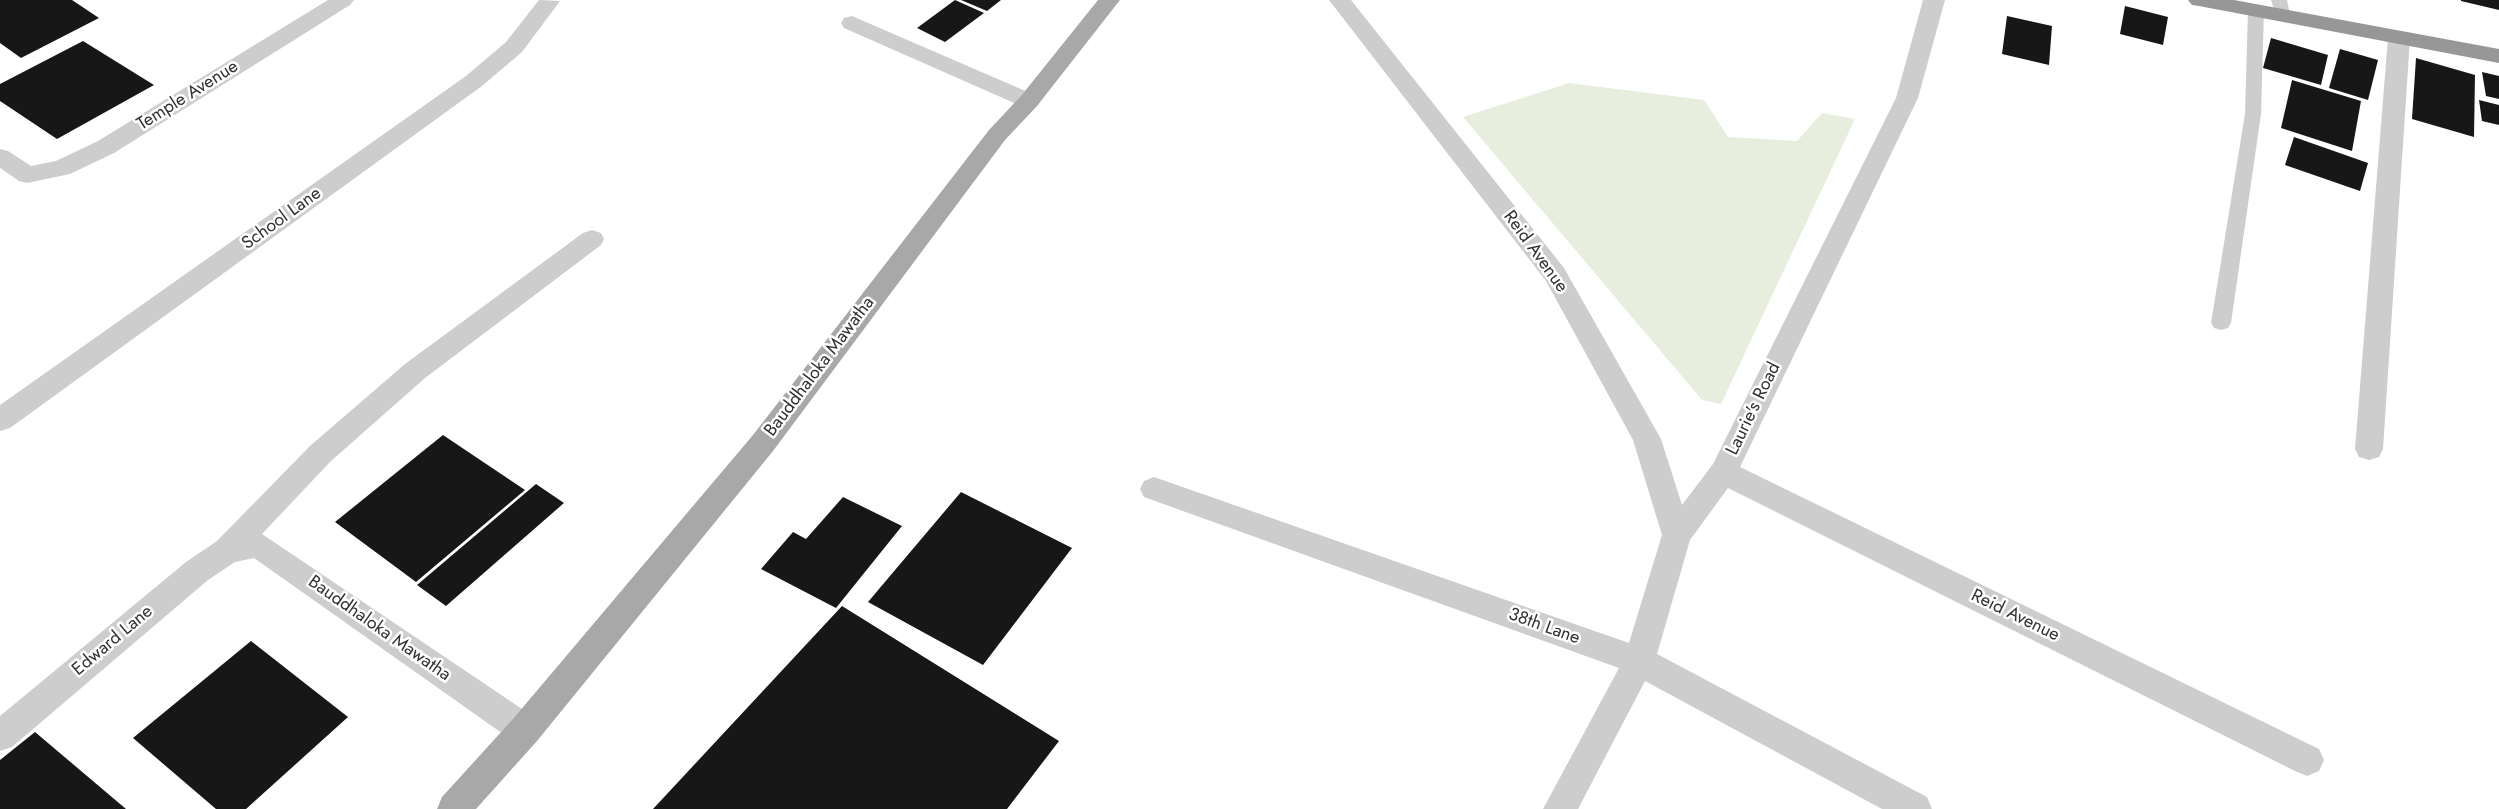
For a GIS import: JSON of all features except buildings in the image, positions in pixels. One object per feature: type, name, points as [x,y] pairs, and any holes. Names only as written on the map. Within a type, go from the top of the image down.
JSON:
[{"type":"highway","points":[[2199,0],[2256,9],[2280,8],[2399,38],[2499,56]]},
{"type":"main road","name":"Bauddhaloka Mawatha","points":[[454,809],[525,730],[763,443],[997,135],[1029,102],[1109,0]]},
{"type":"street","name":"Temple Avenue","points":[[0,158],[27,175],[62,168],[106,147],[343,0]]},
{"type":"street","name":"Reid Avenue","points":[[1340,0],[1555,275],[1647,439],[1676,535]]},
{"type":"street","name":"Laurie's Road","points":[[1560,809],[1639,661],[1676,535],[1723,472],[1907,98],[1934,0]]},
{"type":"street","name":"School Lane","points":[[0,420],[474,81],[514,47],[549,1]]},
{"type":"street","points":[[852,23],[1029,102]]},
{"type":"street","points":[[2369,449],[2399,38]]},
{"type":"street","points":[[228,550],[320,454],[414,371],[592,239]]},
{"type":"street","name":"Reid Avenue","points":[[1723,472],[2307,760]]},
{"type":"street","name":"38th Lane","points":[[1154,489],[1639,661],[1915,809]]},
{"type":"street","name":"Bauddhaloka Mawatha","points":[[228,550],[258,545],[525,730]]},
{"type":"street","name":"Edward Lane","points":[[0,736],[197,571],[228,550]]},
{"type":"lane","points":[[2220,323],[2253,114],[2256,9]]},
{"type":"green space","points":[[1569,83],[1704,100],[1728,137],[1797,141],[1822,113],[1855,119],[1721,404],[1702,400],[1463,117]]}]
